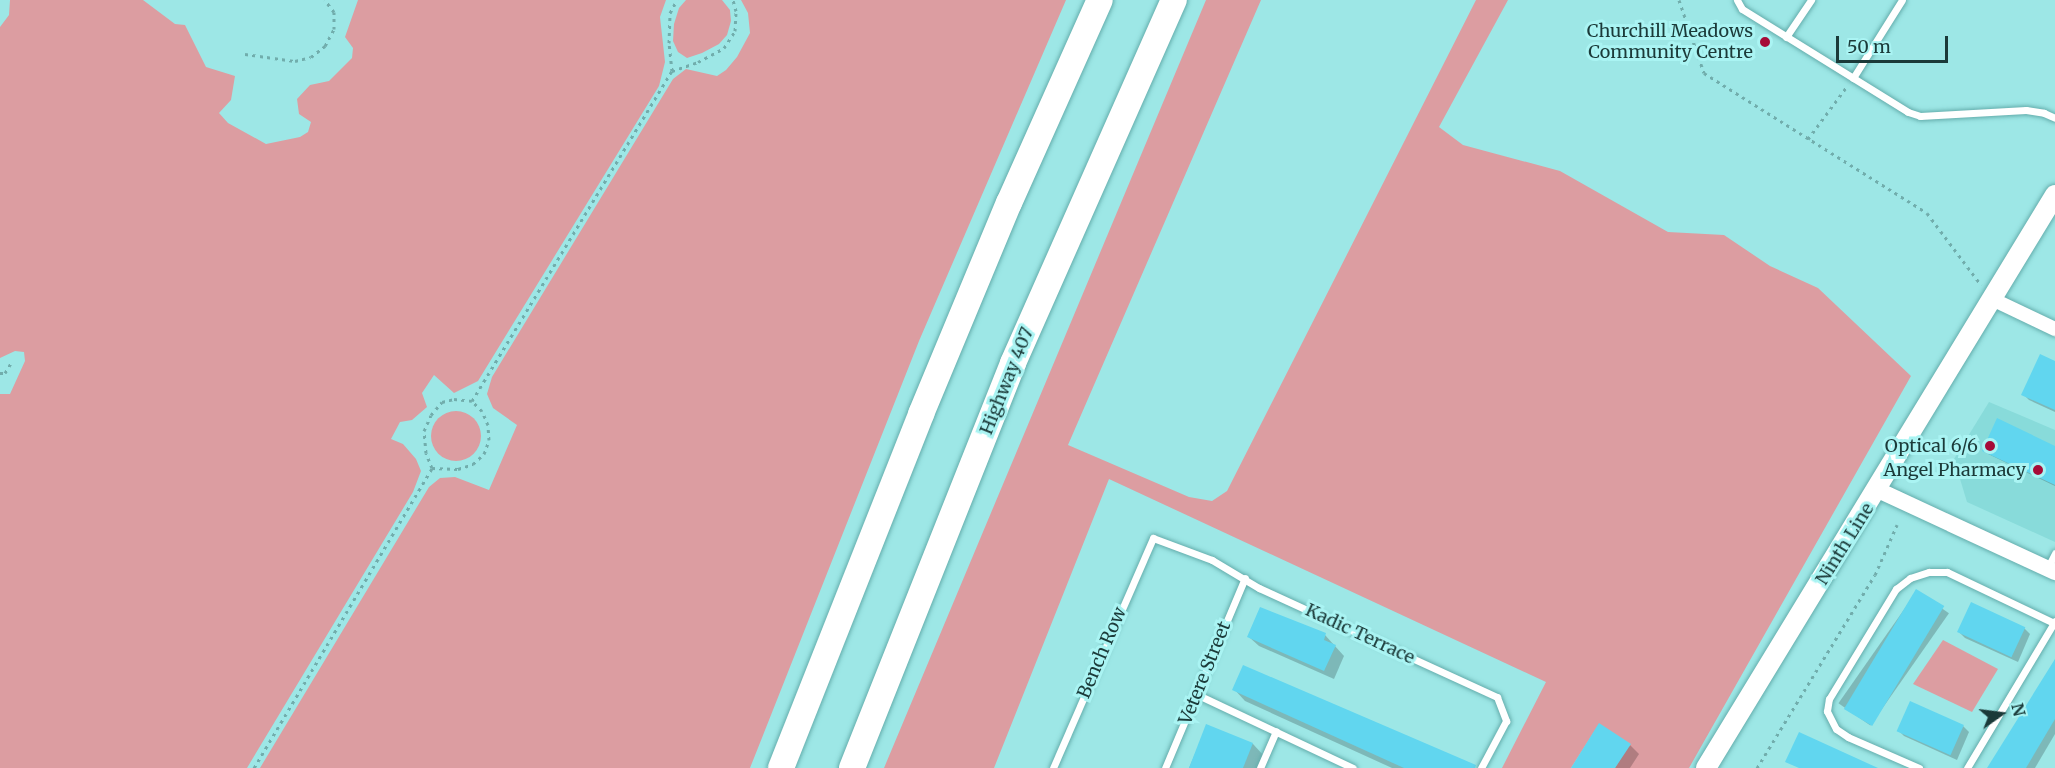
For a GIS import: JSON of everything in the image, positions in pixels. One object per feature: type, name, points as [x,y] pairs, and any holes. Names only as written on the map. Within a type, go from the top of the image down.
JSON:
[{"type":"highway","points":[[781,768],[930,391],[1009,203],[1100,0]]},
{"type":"highway","name":"Highway 407","points":[[852,768],[1013,363],[1174,0]]},
{"type":"main road","name":"Ninth Line","points":[[1706,768],[1878,490],[2055,195]]},
{"type":"street","points":[[1992,299],[2055,328]]},
{"type":"street","points":[[1878,490],[2051,571]]},
{"type":"lane","points":[[1737,0],[1742,9],[1908,112],[1920,116],[2026,110],[2044,113],[2055,118]]},
{"type":"lane","points":[[1786,37],[1811,0]]},
{"type":"lane","points":[[1854,78],[1902,0]]},
{"type":"lane","name":"Kadic Terrace","points":[[1152,538],[1212,560],[1259,588],[1497,697],[1506,721],[1481,768]]},
{"type":"lane","name":"Bench Row","points":[[1053,768],[1152,538]]},
{"type":"lane","points":[[2051,571],[2055,553]]},
{"type":"lane","points":[[1919,768],[1848,737],[1836,729],[1827,711],[1829,699],[1896,589],[1910,578],[1929,572],[1947,572],[2054,622],[1966,768]]},
{"type":"lane","name":"Vetere Street","points":[[1165,768],[1198,695],[1245,579]]},
{"type":"lane","points":[[1198,695],[1353,768]]},
{"type":"lane","points":[[1260,768],[1276,731]]},
{"type":"path","points":[[245,54],[285,61],[311,57],[325,46],[334,29],[334,12],[325,0]]},
{"type":"path","points":[[472,401],[672,71],[669,43],[670,13],[677,0]]},
{"type":"path","points":[[672,71],[698,62],[724,48],[735,31],[736,11],[733,0]]},
{"type":"path","points":[[1679,0],[1704,74],[1927,213],[1992,299]]},
{"type":"path","points":[[1808,139],[1854,78]]},
{"type":"path","points":[[0,373],[5,373],[11,363]]},
{"type":"path","points":[[454,399],[472,401],[482,411],[488,425],[489,440],[484,454],[473,464],[458,469],[432,468],[426,453],[424,431],[431,415],[442,402],[454,399]]},
{"type":"path","points":[[254,768],[432,468]]},
{"type":"path","points":[[1757,768],[1875,575],[1897,525]]},
{"type":"shaded area","points":[[10,0],[143,0],[175,24],[185,25],[206,67],[235,76],[231,100],[219,113],[228,123],[266,144],[300,137],[308,132],[311,122],[299,114],[297,99],[310,85],[329,81],[352,58],[353,48],[345,37],[358,0],[666,0],[660,17],[665,62],[659,86],[478,381],[454,393],[434,375],[422,393],[427,407],[412,420],[400,422],[391,439],[403,444],[416,459],[421,471],[413,492],[247,768],[0,768],[0,394],[10,394],[25,361],[24,352],[15,351],[0,358],[0,27],[9,15]]},
{"type":"shaded area","points":[[686,0],[722,0],[730,10],[731,21],[727,35],[719,44],[687,58],[678,52],[673,41],[674,24],[679,8]]},
{"type":"shaded area","points":[[741,0],[1066,0],[919,341],[750,768],[260,768],[429,487],[440,478],[455,477],[489,490],[517,425],[493,408],[487,394],[492,377],[673,79],[686,69],[717,76],[726,70],[737,57],[750,33],[748,13]]},
{"type":"shaded area","points":[[1206,0],[1261,0],[1068,445],[1189,497],[1212,501],[1227,491],[1476,0],[1508,0],[1439,127],[1463,145],[1560,171],[1668,232],[1724,235],[1770,266],[1818,288],[1911,376],[1689,768],[1615,768],[1630,744],[1599,724],[1571,768],[1502,768],[1546,682],[1109,479],[994,768],[884,768]]},
{"type":"shaded area","points":[[1989,402],[2055,430],[2055,542],[1967,502],[1954,459]]},
{"type":"shaded area","points":[[456,411],[474,418],[481,436],[474,454],[456,461],[438,454],[431,436],[438,418]]},
{"type":"shaded area","points":[[1943,640],[1998,669],[1972,712],[1913,684]]},
{"type":"building","points":[[2040,354],[2055,361],[2055,410],[2021,395]]},
{"type":"building","points":[[1997,418],[2055,446],[2055,485],[1982,451]]},
{"type":"building","points":[[1916,589],[1944,606],[1872,726],[1844,709]]},
{"type":"building","points":[[1971,602],[2025,627],[2011,657],[1957,632]]},
{"type":"building","points":[[1260,607],[1326,633],[1324,640],[1336,645],[1324,671],[1247,637]]},
{"type":"building","points":[[2055,659],[2055,719],[2026,768],[1987,768]]},
{"type":"building","points":[[1243,665],[1476,765],[1475,768],[1404,768],[1232,690]]},
{"type":"building","points":[[1910,701],[1964,725],[1950,755],[1897,731]]},
{"type":"building","points":[[1599,723],[1631,744],[1615,768],[1571,768]]},
{"type":"building","points":[[1206,724],[1253,743],[1243,768],[1189,768]]},
{"type":"building","points":[[1799,732],[1878,768],[1799,768],[1785,762]]},
{"type":"place","name":"Churchill Meadows Community Centre","points":[[1765,42]]},
{"type":"place","name":"Optical 6/6","points":[[1990,446]]},
{"type":"place","name":"Angel Pharmacy","points":[[2038,470]]}]
